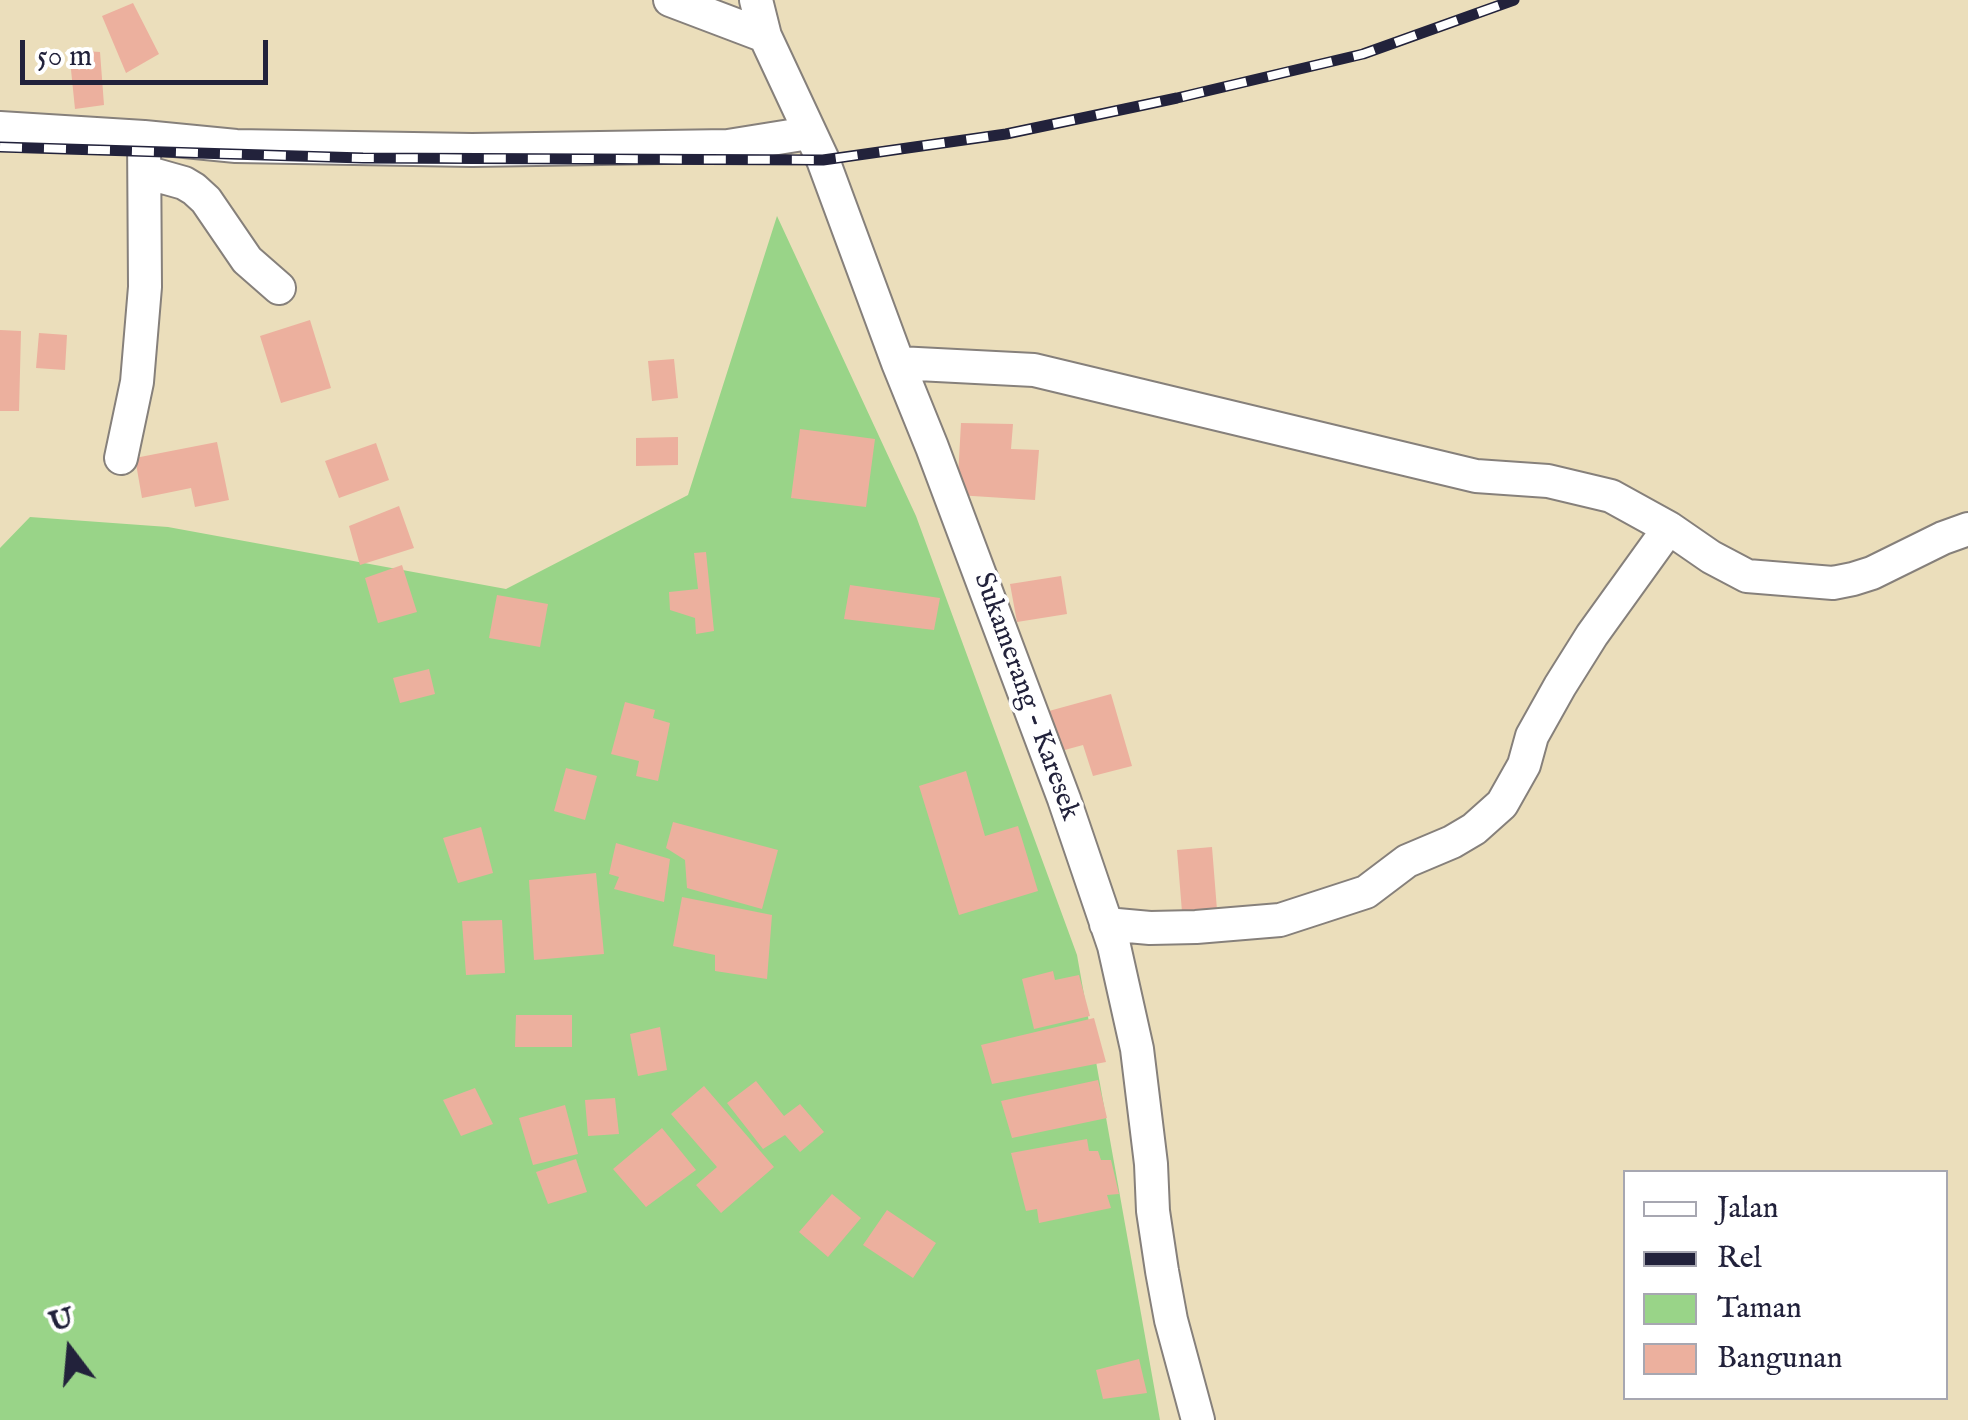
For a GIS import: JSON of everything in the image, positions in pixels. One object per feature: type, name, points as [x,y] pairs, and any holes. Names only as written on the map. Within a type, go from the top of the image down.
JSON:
[{"type":"street","points":[[670,0],[765,36]]},
{"type":"street","name":"Sukamerang - Karesek","points":[[756,0],[765,36],[840,203],[1035,719],[1122,975],[1138,1049],[1153,1211],[1165,1288],[1198,1420]]},
{"type":"street","points":[[0,128],[236,146],[472,150],[728,146],[809,133]]},
{"type":"street","points":[[121,458],[138,382],[145,287],[144,137]]},
{"type":"street","points":[[146,172],[184,183],[206,200],[247,260],[279,288]]},
{"type":"street","points":[[898,363],[1034,370],[1476,476],[1548,482],[1611,496],[1747,576],[1833,583],[1872,573],[1968,529]]},
{"type":"street","points":[[1106,924],[1196,927],[1280,920],[1366,892],[1407,861],[1474,829],[1502,804],[1524,765],[1532,736],[1560,686],[1669,528]]},
{"type":"green space","points":[[777,216],[916,516],[1077,955],[1160,1420],[0,1420],[0,548],[30,517],[168,527],[506,589],[688,495]]},
{"type":"building","points":[[133,3],[159,54],[126,73],[102,16]]},
{"type":"building","points":[[69,50],[100,52],[104,105],[75,109]]},
{"type":"building","points":[[310,320],[331,388],[281,403],[260,336]]},
{"type":"building","points":[[0,330],[21,331],[19,411],[0,411]]},
{"type":"building","points":[[39,333],[67,335],[65,370],[36,368]]},
{"type":"building","points":[[674,359],[678,398],[652,401],[648,361]]},
{"type":"building","points":[[961,423],[1013,424],[1011,449],[1039,450],[1035,500],[957,495]]},
{"type":"building","points":[[800,429],[875,439],[866,507],[791,498]]},
{"type":"building","points":[[678,437],[678,465],[636,466],[636,438]]},
{"type":"building","points":[[217,442],[229,500],[195,507],[191,488],[142,498],[135,458]]},
{"type":"building","points":[[376,443],[389,480],[339,498],[325,461]]},
{"type":"building","points":[[399,506],[414,548],[360,565],[349,526]]},
{"type":"building","points":[[706,552],[714,631],[696,634],[695,618],[670,610],[669,592],[698,589],[694,553]]},
{"type":"building","points":[[402,565],[417,612],[378,623],[365,578]]},
{"type":"building","points":[[1061,576],[1067,614],[1017,622],[1010,584]]},
{"type":"building","points":[[850,585],[940,598],[934,630],[844,619]]},
{"type":"building","points":[[497,595],[548,604],[540,647],[489,638]]},
{"type":"building","points":[[429,669],[435,694],[400,703],[393,678]]},
{"type":"building","points":[[1111,694],[1132,766],[1093,776],[1083,745],[1061,751],[1049,711]]},
{"type":"building","points":[[625,702],[655,710],[653,718],[670,723],[658,781],[636,776],[639,761],[611,754]]},
{"type":"building","points":[[566,768],[597,776],[585,820],[554,811]]},
{"type":"building","points":[[966,771],[985,836],[1018,826],[1038,891],[959,915],[919,786]]},
{"type":"building","points":[[673,822],[778,850],[762,909],[687,888],[685,860],[666,848]]},
{"type":"building","points":[[481,827],[493,873],[458,883],[443,838]]},
{"type":"building","points":[[616,843],[670,859],[664,902],[614,889],[619,877],[609,874]]},
{"type":"building","points":[[1212,847],[1217,910],[1182,912],[1177,850]]},
{"type":"building","points":[[596,873],[604,954],[534,960],[529,880]]},
{"type":"building","points":[[682,897],[772,915],[767,979],[715,971],[715,955],[673,946]]},
{"type":"building","points":[[502,920],[505,973],[466,975],[462,921]]},
{"type":"building","points":[[1053,971],[1055,980],[1079,975],[1090,1016],[1034,1029],[1022,979]]},
{"type":"building","points":[[516,1015],[572,1015],[572,1047],[515,1047]]},
{"type":"building","points":[[1094,1018],[1106,1062],[992,1084],[981,1045]]},
{"type":"building","points":[[660,1027],[667,1070],[638,1076],[630,1034]]},
{"type":"building","points":[[1098,1080],[1107,1118],[1012,1138],[1001,1101]]},
{"type":"building","points":[[756,1081],[784,1116],[800,1104],[824,1132],[800,1152],[785,1135],[763,1149],[727,1103]]},
{"type":"building","points":[[704,1086],[774,1167],[721,1213],[696,1185],[717,1167],[671,1114]]},
{"type":"building","points":[[475,1088],[493,1124],[461,1136],[443,1100]]},
{"type":"building","points":[[615,1098],[619,1134],[588,1136],[585,1100]]},
{"type":"building","points":[[565,1105],[578,1154],[533,1165],[519,1118]]},
{"type":"building","points":[[662,1128],[696,1170],[646,1207],[613,1169]]},
{"type":"building","points":[[1087,1139],[1089,1151],[1098,1151],[1101,1160],[1111,1160],[1119,1194],[1107,1195],[1111,1208],[1039,1223],[1037,1209],[1026,1211],[1011,1153]]},
{"type":"building","points":[[576,1159],[587,1192],[548,1204],[536,1172]]},
{"type":"building","points":[[832,1194],[861,1218],[828,1257],[799,1232]]},
{"type":"building","points":[[887,1210],[936,1243],[913,1278],[863,1245]]},
{"type":"building","points":[[1139,1359],[1147,1393],[1103,1399],[1096,1370]]},
{"type":"railway","points":[[0,147],[363,158],[823,160],[1006,134],[1177,98],[1363,54],[1514,0]]}]
